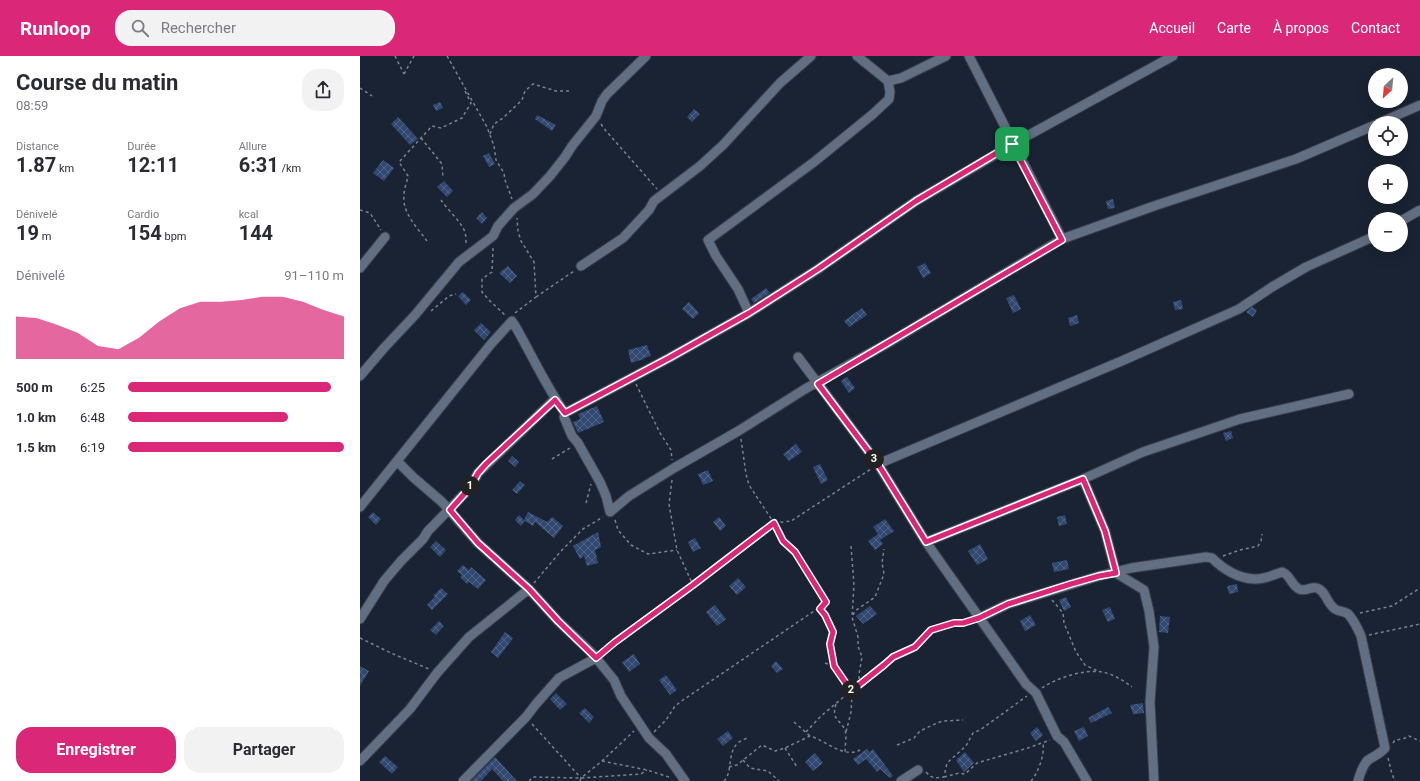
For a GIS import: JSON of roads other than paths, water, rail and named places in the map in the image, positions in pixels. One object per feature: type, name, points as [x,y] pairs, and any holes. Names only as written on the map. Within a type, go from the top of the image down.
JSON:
[{"type":"street","points":[[360,376],[418,312],[459,262],[493,236],[498,226],[514,208],[533,194],[550,176],[596,116],[602,101],[607,94],[646,56]]},
{"type":"street","points":[[581,266],[623,238],[654,201],[700,166],[723,145],[780,83],[811,56]]},
{"type":"street","points":[[749,313],[738,289],[716,256],[708,240],[814,162],[873,114],[888,99],[890,92],[888,81],[857,56]]},
{"type":"street","points":[[888,81],[901,78],[946,56]]},
{"type":"street","points":[[969,56],[1012,144],[1062,240]]},
{"type":"street","points":[[565,413],[669,358],[749,313],[818,269],[916,201],[1012,144],[1173,56]]},
{"type":"street","points":[[1395,116],[1420,105]]},
{"type":"street","points":[[360,507],[491,344],[512,321],[555,400],[565,413],[564,417],[572,436],[578,443],[594,471],[606,496],[610,512],[629,496],[806,389],[818,384],[1062,240],[1154,206],[1296,158],[1368,128]]},
{"type":"street","points":[[1408,217],[1420,210]]},
{"type":"street","points":[[360,268],[385,237]]},
{"type":"street","points":[[878,464],[1124,360],[1239,309],[1306,267],[1368,239]]},
{"type":"street","points":[[798,357],[878,464],[926,542],[1026,684],[1036,693],[1057,736],[1064,742],[1087,781]]},
{"type":"street","points":[[926,542],[1083,479],[1143,452],[1240,419],[1349,394]]},
{"type":"street","points":[[360,619],[384,581],[466,492],[478,473],[486,464],[555,400]]},
{"type":"street","points":[[397,461],[450,510],[478,543],[529,589],[558,621],[596,658],[614,680],[621,696],[649,738],[666,754],[684,781]]},
{"type":"street","points":[[1083,479],[1105,531],[1116,573],[1144,590],[1154,647],[1150,702],[1154,781]]},
{"type":"street","points":[[979,618],[1008,604],[1085,580],[1131,568],[1212,558],[1219,566],[1236,575],[1255,579],[1270,577],[1282,572],[1287,573],[1298,588],[1304,590],[1315,588],[1321,590],[1335,610],[1348,613],[1358,628],[1361,636],[1385,748],[1380,754],[1367,761],[1358,781]]},
{"type":"street","points":[[360,761],[410,709],[437,673],[469,637],[529,589]]},
{"type":"street","points":[[463,781],[526,717],[559,678],[596,658]]},
{"type":"street","points":[[901,781],[918,770]]}]
